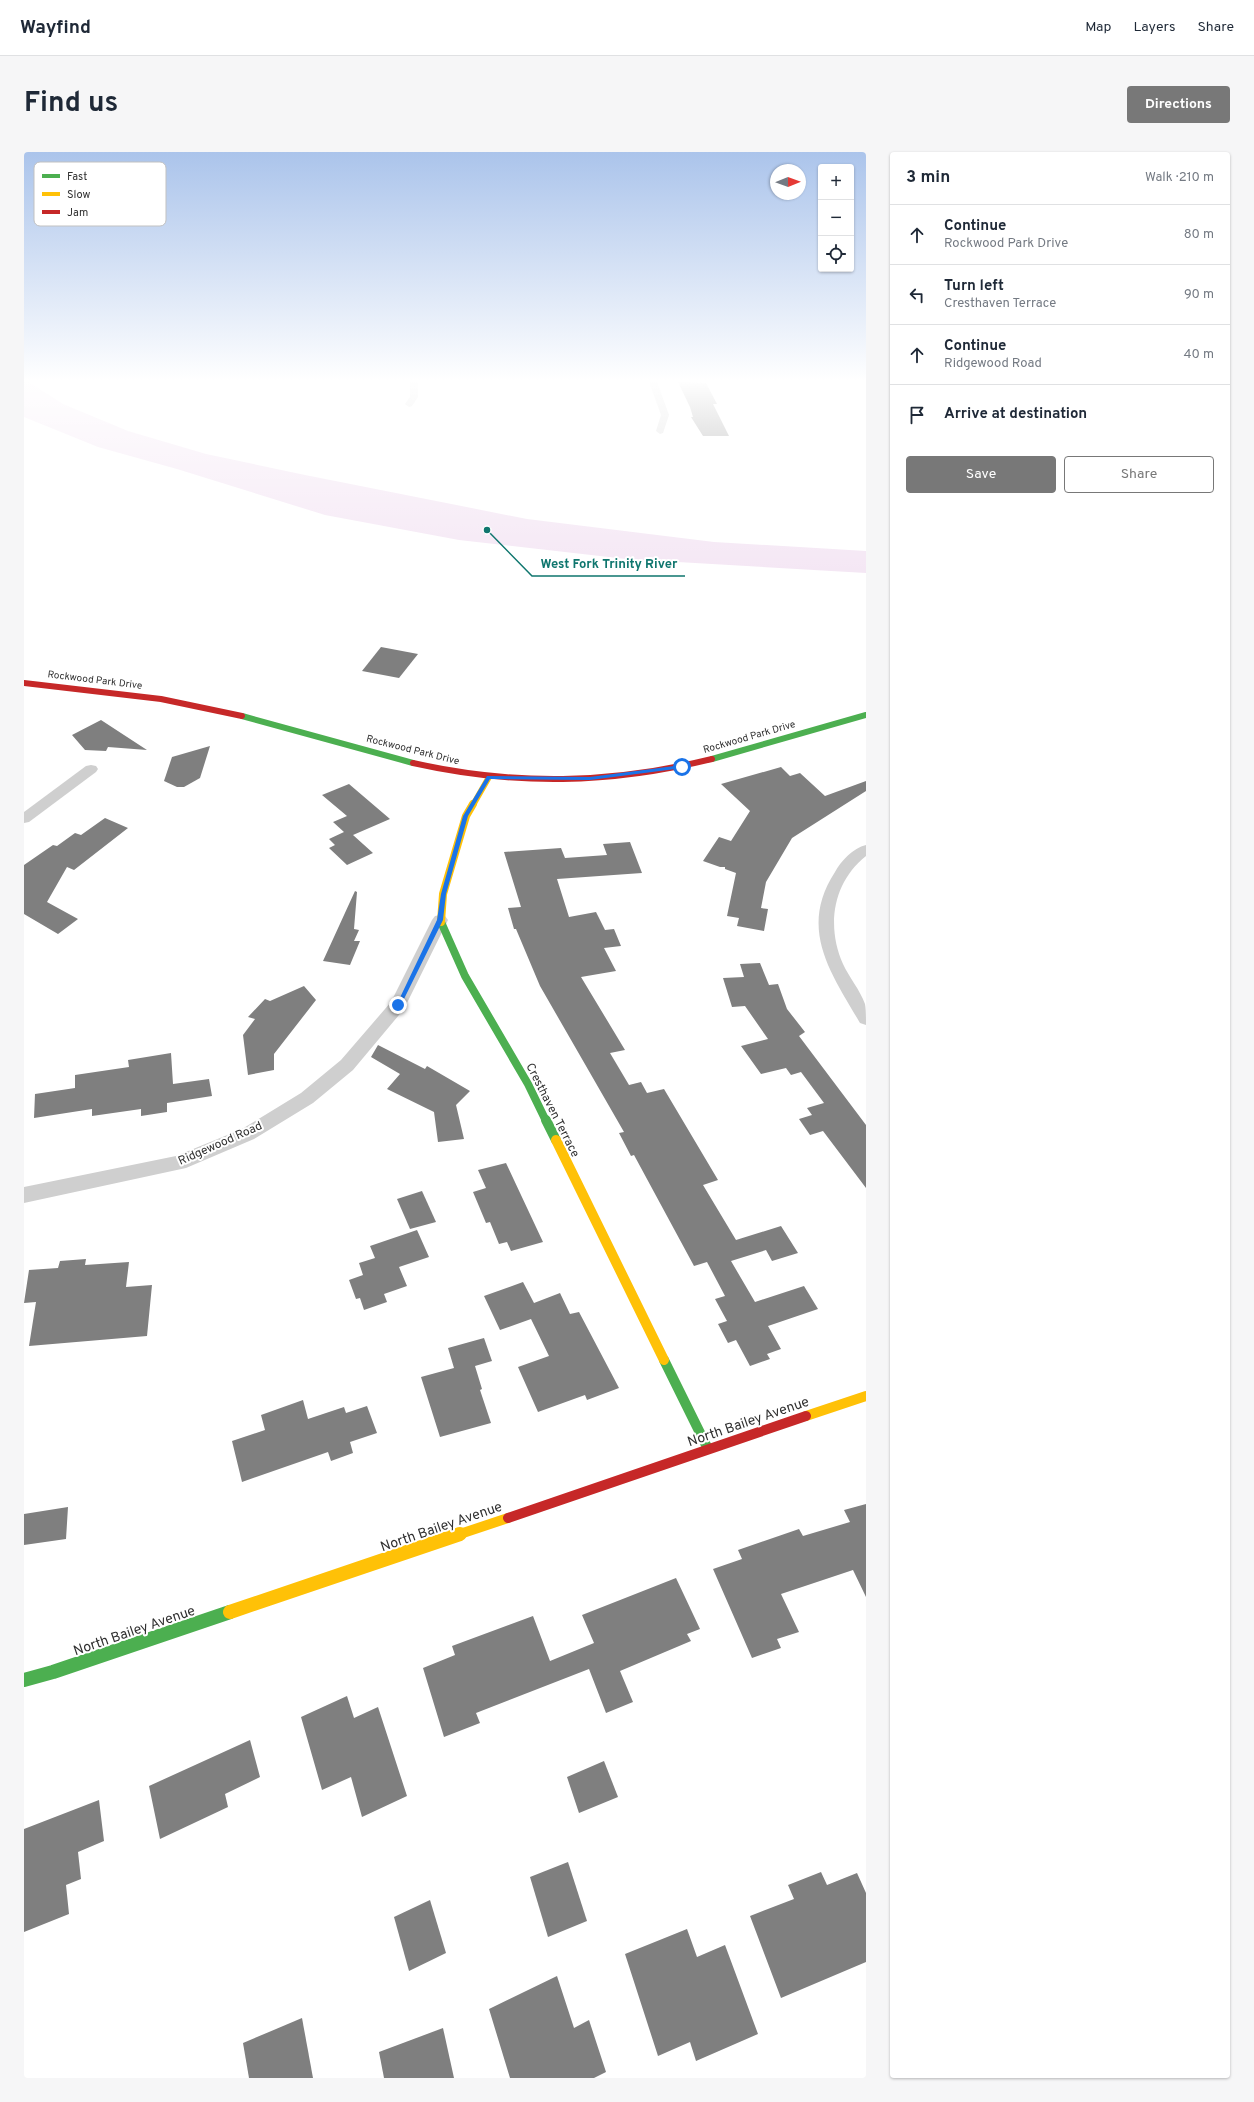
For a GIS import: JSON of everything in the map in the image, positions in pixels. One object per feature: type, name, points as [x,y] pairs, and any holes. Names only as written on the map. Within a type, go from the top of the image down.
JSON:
[{"type":"street","name":"Rockwood Park Drive","points":[[24,683],[132,694],[204,706],[430,766],[489,777],[590,779],[682,767],[866,715]]},
{"type":"street","points":[[24,819],[91,770]]},
{"type":"street","points":[[440,920],[443,894],[466,816],[489,777]]},
{"type":"street","points":[[866,849],[855,857],[840,875],[829,903],[825,931],[830,954],[866,1019]]},
{"type":"street","name":"Ridgewood Road","points":[[24,1195],[179,1163],[248,1134],[307,1098],[347,1065],[398,1005],[440,920]]},
{"type":"street","name":"Cresthaven Terrace","points":[[440,920],[465,976],[528,1084],[708,1449]]},
{"type":"street","name":"North Bailey Avenue","points":[[24,1680],[61,1670],[866,1396]]},
{"type":"shaded area","points":[[177,469],[276,469],[527,519],[714,542],[866,551],[866,573],[626,559],[459,540],[325,515]]},
{"type":"building","points":[[381,647],[418,654],[399,678],[362,671]]},
{"type":"building","points":[[101,720],[147,750],[108,747],[106,751],[85,750],[72,735]]},
{"type":"building","points":[[210,746],[200,778],[184,787],[177,787],[164,781],[172,757]]},
{"type":"building","points":[[781,767],[790,776],[800,773],[825,796],[866,781],[866,791],[792,838],[766,882],[761,908],[768,909],[764,931],[737,926],[739,918],[727,916],[736,873],[725,869],[725,867],[720,867],[703,861],[719,837],[731,841],[750,811],[721,784]]},
{"type":"building","points":[[349,784],[390,819],[353,835],[373,853],[347,865],[329,848],[335,845],[329,839],[344,832],[333,822],[347,816],[322,795]]},
{"type":"building","points":[[105,818],[128,828],[74,870],[67,867],[47,902],[78,919],[58,934],[24,914],[24,865],[53,845],[57,846],[75,833],[81,835]]},
{"type":"building","points":[[630,842],[642,873],[557,879],[569,917],[596,912],[605,930],[614,929],[621,946],[604,948],[616,971],[581,977],[625,1050],[610,1053],[629,1085],[641,1082],[647,1093],[664,1089],[718,1180],[703,1185],[736,1240],[781,1226],[798,1253],[772,1261],[766,1250],[731,1261],[755,1302],[804,1286],[818,1309],[768,1326],[781,1349],[767,1354],[770,1359],[750,1366],[736,1340],[728,1343],[718,1324],[727,1321],[715,1299],[725,1296],[707,1262],[694,1266],[634,1155],[631,1156],[619,1133],[624,1132],[540,986],[516,929],[514,929],[508,908],[521,907],[504,852],[561,848],[565,858],[607,855],[603,844]]},
{"type":"building","points":[[355,891],[357,892],[354,929],[359,930],[354,941],[360,941],[350,965],[323,961]]},
{"type":"building","points":[[760,963],[769,985],[778,984],[787,1009],[805,1032],[799,1036],[866,1125],[866,1188],[823,1131],[810,1135],[799,1119],[812,1115],[807,1108],[824,1103],[801,1072],[791,1075],[786,1068],[761,1074],[741,1046],[768,1039],[745,1006],[732,1007],[723,978],[744,977],[740,964]]},
{"type":"building","points":[[304,986],[316,1000],[274,1054],[274,1070],[248,1075],[243,1035],[255,1019],[248,1017],[265,999],[270,1001]]},
{"type":"building","points":[[378,1045],[425,1069],[427,1066],[470,1091],[456,1105],[464,1139],[438,1142],[434,1112],[387,1089],[400,1074],[371,1057]]},
{"type":"building","points":[[171,1053],[173,1084],[209,1079],[212,1096],[167,1103],[167,1112],[141,1116],[141,1109],[92,1116],[92,1109],[34,1118],[35,1094],[75,1088],[75,1075],[129,1067],[128,1060]]},
{"type":"building","points":[[506,1163],[543,1242],[511,1251],[507,1242],[499,1244],[490,1222],[486,1223],[473,1192],[486,1188],[478,1170]]},
{"type":"building","points":[[422,1191],[436,1222],[410,1229],[397,1199]]},
{"type":"building","points":[[417,1230],[429,1257],[399,1267],[407,1286],[384,1294],[387,1302],[364,1310],[360,1298],[356,1299],[349,1280],[363,1275],[359,1263],[375,1258],[370,1246]]},
{"type":"building","points":[[86,1259],[85,1265],[129,1262],[126,1287],[152,1285],[147,1336],[29,1346],[36,1302],[24,1303],[29,1270],[58,1268],[60,1261]]},
{"type":"building","points":[[523,1282],[534,1303],[560,1293],[570,1314],[579,1312],[619,1388],[587,1400],[585,1395],[538,1412],[518,1367],[549,1356],[531,1319],[500,1330],[484,1296]]},
{"type":"building","points":[[484,1338],[492,1361],[475,1366],[482,1389],[480,1390],[491,1423],[440,1437],[421,1377],[454,1368],[448,1348]]},
{"type":"building","points":[[303,1400],[308,1419],[344,1407],[346,1413],[367,1406],[377,1433],[350,1442],[353,1453],[331,1461],[328,1452],[242,1482],[232,1441],[265,1430],[261,1415]]},
{"type":"building","points":[[866,1504],[866,1597],[853,1570],[781,1594],[799,1632],[777,1639],[781,1648],[752,1658],[713,1569],[742,1559],[738,1550],[799,1529],[803,1536],[850,1522],[844,1510]]},
{"type":"building","points":[[68,1507],[66,1539],[24,1545],[24,1514]]},
{"type":"building","points":[[676,1578],[700,1629],[687,1634],[691,1641],[620,1671],[633,1702],[606,1713],[589,1669],[476,1713],[480,1723],[444,1737],[423,1668],[455,1655],[452,1646],[533,1616],[550,1661],[594,1643],[582,1615]]},
{"type":"building","points":[[347,1696],[354,1718],[378,1707],[407,1796],[362,1817],[351,1777],[322,1790],[301,1717]]},
{"type":"building","points":[[250,1740],[260,1777],[225,1794],[228,1807],[160,1839],[149,1786]]},
{"type":"building","points":[[604,1761],[618,1797],[579,1813],[567,1777]]},
{"type":"building","points":[[99,1800],[104,1841],[78,1852],[81,1879],[66,1885],[69,1914],[24,1932],[24,1829]]},
{"type":"building","points":[[568,1862],[587,1921],[548,1937],[530,1877]]},
{"type":"building","points":[[821,1872],[827,1885],[857,1873],[866,1893],[866,1962],[781,1998],[750,1916],[794,1899],[788,1885]]},
{"type":"building","points":[[430,1900],[446,1953],[409,1971],[394,1917]]},
{"type":"building","points":[[687,1929],[697,1957],[725,1945],[758,2034],[696,2061],[690,2042],[658,2056],[625,1954]]},
{"type":"building","points":[[557,1976],[574,2028],[589,2020],[606,2072],[594,2078],[510,2078],[489,2009]]},
{"type":"building","points":[[302,2018],[313,2078],[249,2078],[243,2043]]},
{"type":"building","points":[[443,2028],[454,2078],[384,2078],[379,2052]]},
{"type":"traffic: fast","points":[[712,759],[866,715]]},
{"type":"traffic: fast","points":[[242,716],[413,763]]},
{"type":"traffic: fast","points":[[441,922],[465,976],[528,1084],[556,1140]]},
{"type":"traffic: fast","points":[[664,1360],[708,1449]]},
{"type":"traffic: fast","points":[[24,1680],[53,1672],[230,1612]]},
{"type":"traffic: slow","points":[[441,922],[443,894],[466,816],[489,777]]},
{"type":"traffic: slow","points":[[556,1140],[664,1360]]},
{"type":"traffic: slow","points":[[806,1416],[866,1396]]},
{"type":"traffic: slow","points":[[230,1612],[508,1518]]},
{"type":"traffic: jam","points":[[24,683],[161,699],[215,709],[242,716]]},
{"type":"traffic: jam","points":[[413,763],[486,777],[524,780],[563,780],[639,774],[676,768],[712,759]]},
{"type":"traffic: jam","points":[[508,1518],[806,1416]]},
{"type":"place","name":"West Fork Trinity River","points":[[487,530]]},
{"type":"route","points":[[398,1005],[440,920],[443,894],[466,816],[489,777],[590,779],[682,767]]}]
